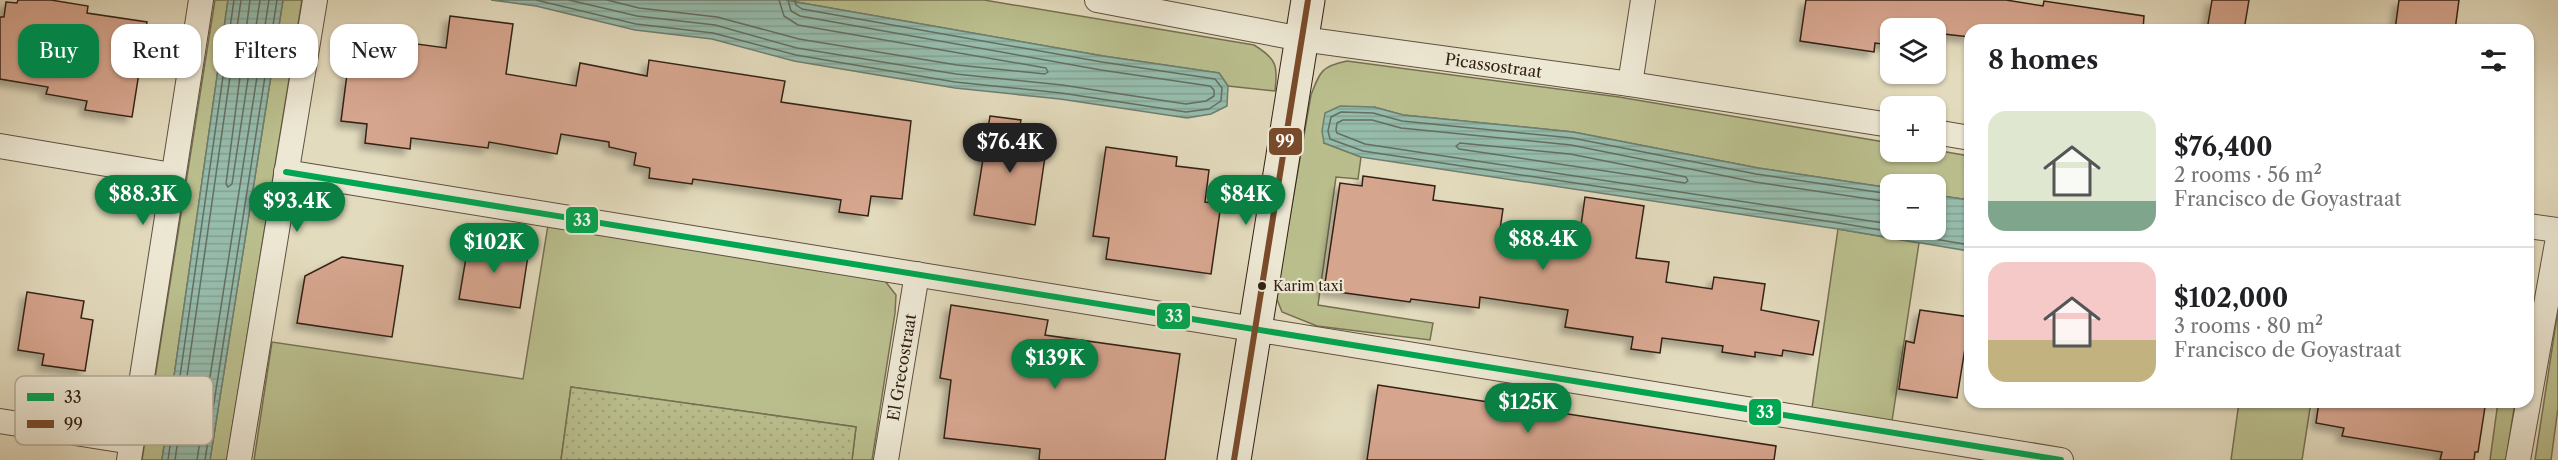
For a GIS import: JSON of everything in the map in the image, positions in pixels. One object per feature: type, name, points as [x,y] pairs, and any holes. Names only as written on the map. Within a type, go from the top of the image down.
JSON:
[{"type":"street","points":[[142,376],[201,0]]},
{"type":"street","points":[[239,460],[315,0]]},
{"type":"street","name":"Picassostraat","points":[[1097,0],[1302,39],[1630,84],[1880,123]]},
{"type":"street","points":[[1234,460],[1308,0]]},
{"type":"street","points":[[1630,84],[1643,0]]},
{"type":"street","points":[[1946,134],[1964,137]]},
{"type":"street","points":[[0,146],[172,175]]},
{"type":"street","points":[[286,172],[2061,460]]},
{"type":"street","points":[[2534,227],[2558,230]]},
{"type":"street","points":[[2534,371],[2558,238]]},
{"type":"street","name":"El Grecostraat","points":[[886,460],[916,274]]},
{"type":"street","points":[[2518,460],[2527,408]]},
{"type":"street","points":[[0,421],[15,424]]},
{"type":"street","points":[[105,445],[131,451]]},
{"type":"shaded area","points":[[215,0],[228,0],[225,24],[213,24],[213,78],[217,78],[174,376],[155,376]]},
{"type":"shaded area","points":[[283,0],[302,0],[298,24],[279,24]]},
{"type":"shaded area","points":[[785,0],[984,0],[1254,45],[1272,59],[1276,69],[1275,91],[1228,86],[1219,73],[1103,56]]},
{"type":"shaded area","points":[[1347,61],[1619,97],[1880,141],[1880,162],[1946,162],[1946,152],[1964,155],[1964,199],[1946,197],[1946,174],[1880,174],[1880,186],[1758,168],[1573,132],[1403,115],[1374,107],[1324,143],[1361,157],[1358,179],[1336,177],[1318,305],[1433,323],[1430,340],[1317,326],[1282,312],[1276,297],[1311,95],[1317,80],[1327,68]]},
{"type":"shaded area","points":[[271,78],[289,78],[227,460],[210,460]]},
{"type":"shaded area","points":[[548,225],[885,281],[896,295],[895,313],[872,460],[852,460],[856,427],[571,387],[561,460],[254,460],[272,342],[523,379]]},
{"type":"shaded area","points":[[1838,229],[1880,236],[1880,240],[1919,243],[1892,421],[1812,408]]},
{"type":"shaded area","points":[[2558,310],[2558,408],[2551,460],[2535,460]]},
{"type":"shaded area","points":[[571,387],[856,427],[852,460],[561,460]]},
{"type":"shaded area","points":[[2238,408],[2310,408],[2302,460],[2231,460]]},
{"type":"shaded area","points":[[2497,408],[2514,408],[2506,460],[2490,460]]},
{"type":"shaded area","points":[[144,445],[164,445],[162,460],[142,460]]},
{"type":"water","points":[[228,0],[283,0],[279,24],[225,24]]},
{"type":"water","points":[[491,0],[785,0],[1103,56],[1219,73],[1228,86],[1227,106],[1211,114],[1187,118],[1060,99],[955,88],[794,61],[712,39],[635,30],[536,6]]},
{"type":"water","points":[[217,78],[271,78],[213,441],[213,376],[174,376]]},
{"type":"water","points":[[1340,106],[1374,107],[1403,115],[1573,132],[1758,168],[1880,186],[1880,236],[1361,157],[1324,143],[1322,131],[1325,113]]},
{"type":"water","points":[[1946,197],[1964,199],[1964,250],[1904,240],[1946,240]]},
{"type":"water","points":[[164,445],[212,445],[210,460],[162,460]]},
{"type":"building","points":[[18,0],[51,0],[88,6],[87,13],[147,22],[147,24],[111,24],[111,78],[138,78],[132,117],[85,110],[87,101],[46,94],[48,87],[0,79],[0,17],[4,17],[6,2],[17,3]]},
{"type":"building","points":[[1806,0],[2006,0],[2043,6],[2044,1],[2144,16],[2143,24],[1964,24],[1964,36],[1946,34],[1946,18],[1880,18],[1880,44],[1875,43],[1874,52],[1800,41]]},
{"type":"building","points":[[2212,0],[2249,0],[2245,24],[2208,24]]},
{"type":"building","points":[[2399,0],[2459,0],[2456,24],[2396,24]]},
{"type":"building","points":[[450,16],[513,24],[506,74],[576,86],[580,63],[647,76],[649,60],[785,81],[781,102],[911,121],[902,199],[871,196],[868,216],[839,212],[841,200],[693,179],[692,184],[649,178],[650,168],[634,165],[636,153],[609,147],[609,142],[561,134],[557,154],[489,142],[488,148],[411,138],[410,149],[365,143],[367,124],[341,121],[346,78],[418,78],[418,44],[446,48]]},
{"type":"building","points":[[990,116],[1021,120],[1017,139],[1047,143],[1035,225],[974,215]]},
{"type":"building","points":[[1106,147],[1177,157],[1176,166],[1209,170],[1205,202],[1221,204],[1211,274],[1106,259],[1109,238],[1093,236]]},
{"type":"building","points":[[1363,176],[1435,186],[1433,200],[1503,209],[1499,236],[1578,247],[1585,197],[1644,206],[1636,258],[1669,262],[1666,282],[1712,289],[1714,277],[1765,284],[1761,310],[1819,321],[1813,355],[1783,350],[1782,356],[1755,352],[1755,357],[1722,352],[1723,346],[1662,338],[1660,353],[1631,349],[1633,337],[1565,327],[1568,310],[1480,297],[1479,308],[1411,299],[1410,302],[1324,290],[1340,183],[1362,186]]},
{"type":"building","points":[[469,240],[529,249],[520,308],[459,299]]},
{"type":"building","points":[[342,257],[403,266],[392,337],[297,323],[305,276]]},
{"type":"building","points":[[27,292],[84,301],[81,318],[93,320],[85,371],[42,365],[44,354],[18,350]]},
{"type":"building","points":[[951,305],[1048,320],[1045,335],[1180,354],[1165,460],[1039,460],[1040,449],[944,438],[951,380],[940,378]]},
{"type":"building","points":[[1920,310],[1964,316],[1964,354],[1957,398],[1899,389],[1906,341],[1914,343]]},
{"type":"building","points":[[1378,385],[1776,446],[1774,460],[1367,460]]},
{"type":"building","points":[[2318,408],[2485,408],[2478,452],[2475,452],[2474,460],[2440,460],[2442,452],[2342,436],[2344,428],[2316,423]]},
{"type":"transit line","name":"99","points":[[1234,460],[1308,0]]},
{"type":"transit line","name":"33","points":[[286,172],[2061,460]]},
{"type":"place","name":"Karim taxi","points":[[1262,286]]}]
